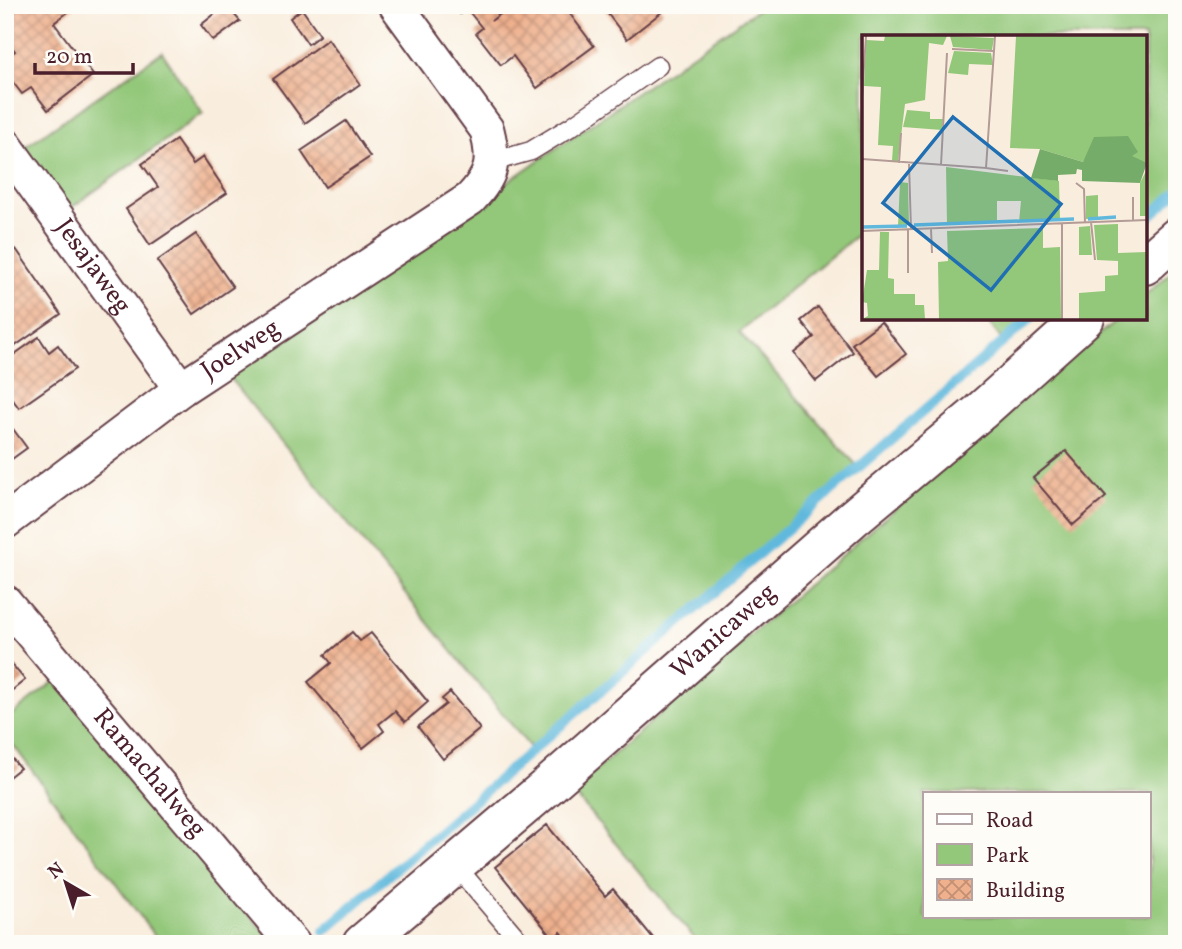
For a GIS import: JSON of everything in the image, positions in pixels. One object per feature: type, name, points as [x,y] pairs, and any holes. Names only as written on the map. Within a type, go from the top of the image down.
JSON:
[{"type":"street","points":[[396,5],[487,130],[492,147],[488,174]]},
{"type":"street","name":"Jesajaweg","points":[[5,145],[181,389]]},
{"type":"street","name":"Joelweg","points":[[5,522],[181,389],[470,199],[488,174]]},
{"type":"street","points":[[1147,263],[1177,237]]},
{"type":"street","name":"Wanicaweg","points":[[362,944],[852,519],[980,412],[1083,320]]},
{"type":"street","name":"Ramachalweg","points":[[5,602],[293,944]]},
{"type":"lane","points":[[488,174],[572,126],[658,66]]},
{"type":"lane","points":[[455,864],[522,944]]},
{"type":"green space","points":[[764,5],[1169,5],[1177,15],[1177,192],[1147,218],[1147,35],[862,35],[862,231],[739,332],[859,468],[533,751],[227,375]]},
{"type":"green space","points":[[162,52],[203,113],[68,210],[22,149]]},
{"type":"green space","points":[[1177,268],[1177,944],[699,944],[572,791],[1116,320],[1147,320],[1147,293]]},
{"type":"green space","points":[[988,320],[1030,320],[1003,342]]},
{"type":"green space","points":[[55,681],[274,944],[161,944],[5,734],[5,720]]},
{"type":"building","points":[[5,5],[77,5],[54,23],[93,75],[48,110],[31,88],[22,94],[5,72],[5,59],[15,51],[5,37]]},
{"type":"building","points":[[226,5],[240,21],[213,41],[201,25]]},
{"type":"building","points":[[453,5],[511,5],[491,21],[513,5],[582,5],[570,14],[594,46],[537,88],[513,56],[501,65],[476,33],[482,28],[467,9],[460,14]]},
{"type":"building","points":[[601,5],[659,5],[663,11],[627,39]]},
{"type":"building","points":[[302,9],[320,35],[308,44],[290,18]]},
{"type":"building","points":[[328,39],[360,84],[305,123],[273,79]]},
{"type":"building","points":[[346,121],[370,157],[325,187],[301,151]]},
{"type":"building","points":[[176,140],[193,164],[203,157],[227,193],[150,245],[126,209],[158,187],[142,164]]},
{"type":"building","points":[[196,234],[233,287],[194,314],[157,261]]},
{"type":"building","points":[[16,249],[61,314],[5,353],[5,257]]},
{"type":"building","points":[[818,307],[853,352],[816,381],[794,353],[814,337],[801,321]]},
{"type":"building","points":[[881,322],[906,354],[878,376],[852,344]]},
{"type":"building","points":[[39,337],[49,352],[58,345],[75,369],[19,408],[5,389],[5,361]]},
{"type":"building","points":[[5,418],[27,448],[5,464]]},
{"type":"building","points":[[1066,451],[1106,497],[1073,525],[1033,478]]},
{"type":"building","points":[[352,632],[360,641],[371,633],[428,702],[405,722],[395,711],[379,724],[384,731],[363,748],[308,682],[331,663],[325,655]]},
{"type":"building","points":[[5,656],[25,680],[5,696]]},
{"type":"building","points":[[450,692],[480,729],[443,759],[418,727],[446,704],[442,699]]},
{"type":"building","points":[[5,750],[20,768],[5,780]]},
{"type":"building","points":[[547,825],[605,896],[613,889],[658,944],[570,944],[561,932],[553,938],[495,867]]},
{"type":"waterway","points":[[1147,218],[1177,192]]},
{"type":"waterway","points":[[324,931],[1029,320]]}]
